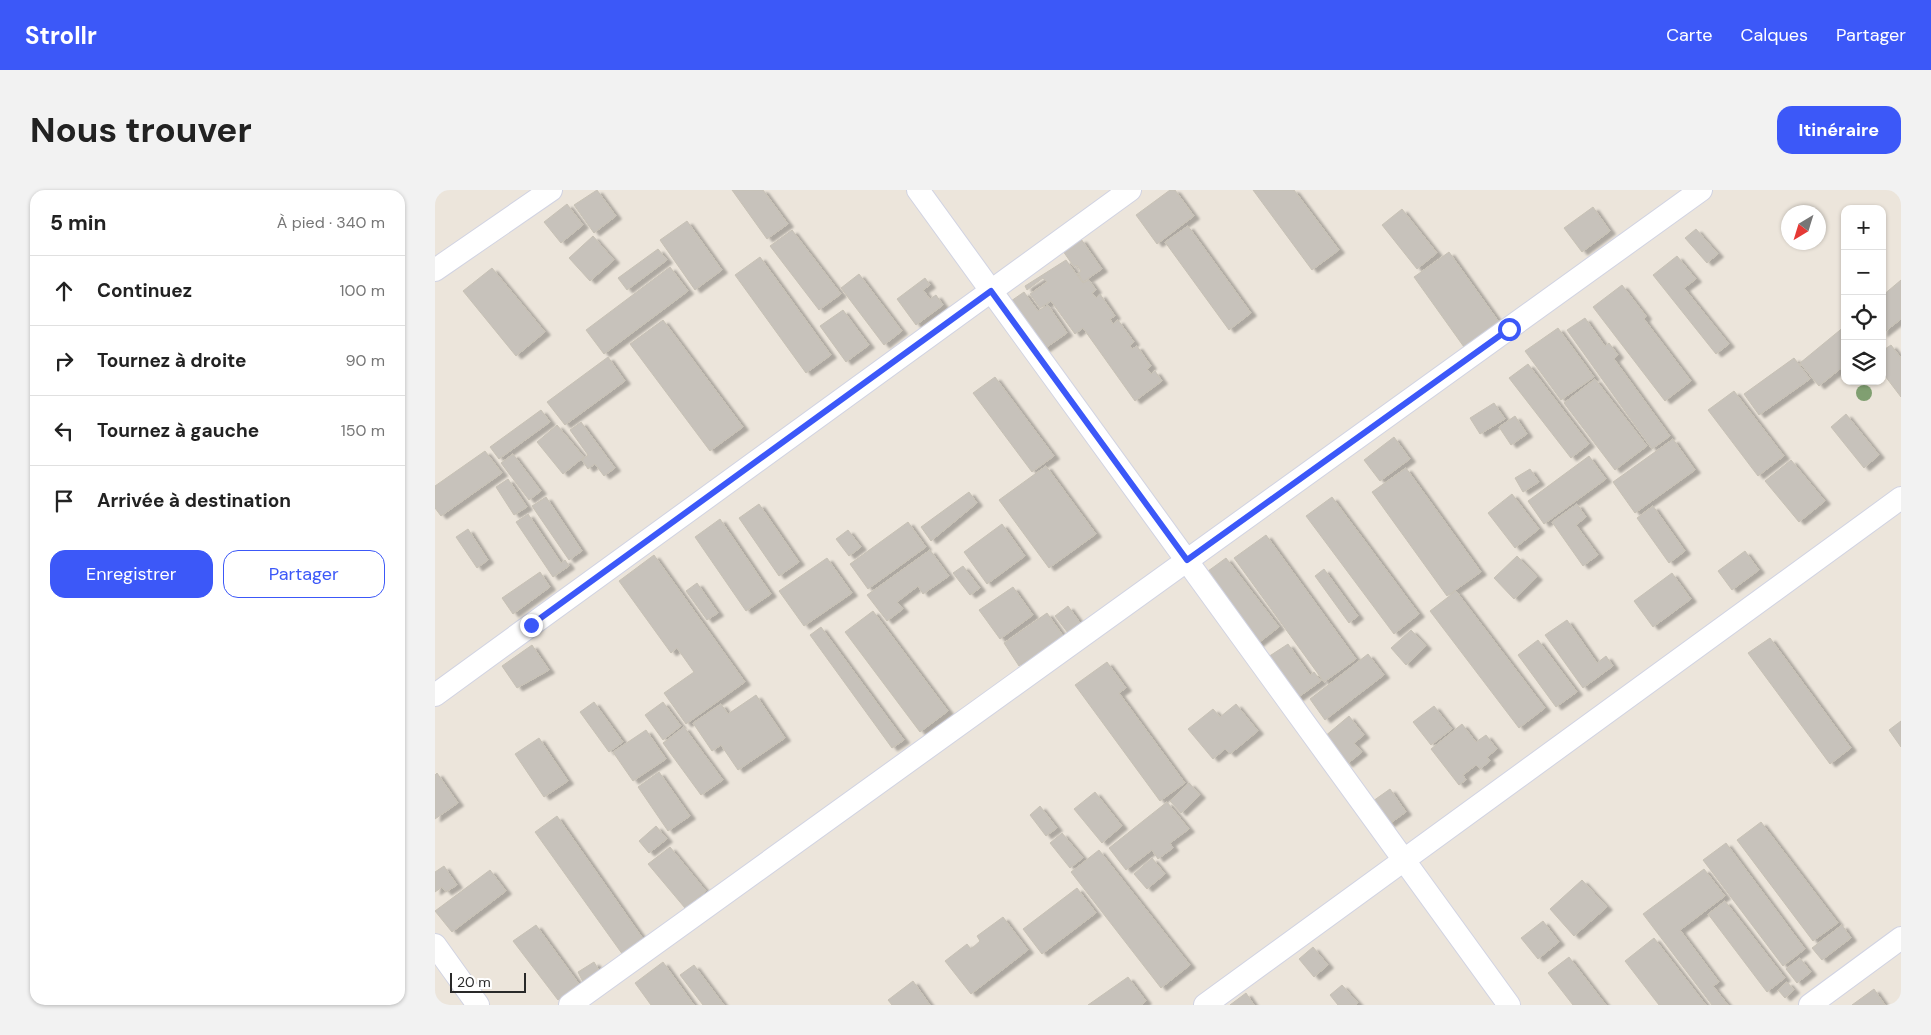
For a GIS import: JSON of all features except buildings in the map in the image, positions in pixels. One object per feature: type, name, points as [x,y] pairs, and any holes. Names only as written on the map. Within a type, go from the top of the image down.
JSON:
[{"type":"street","points":[[435,270],[551,190]]},
{"type":"street","points":[[918,190],[1509,1005]]},
{"type":"street","points":[[435,695],[1131,190]]},
{"type":"street","points":[[570,1005],[1701,190]]},
{"type":"street","points":[[1205,1005],[1901,498]]},
{"type":"street","points":[[1810,1005],[1901,938]]},
{"type":"street","points":[[435,945],[478,1005]]},
{"type":"route","points":[[531,625],[991,291],[1187,560],[1509,329]]}]
